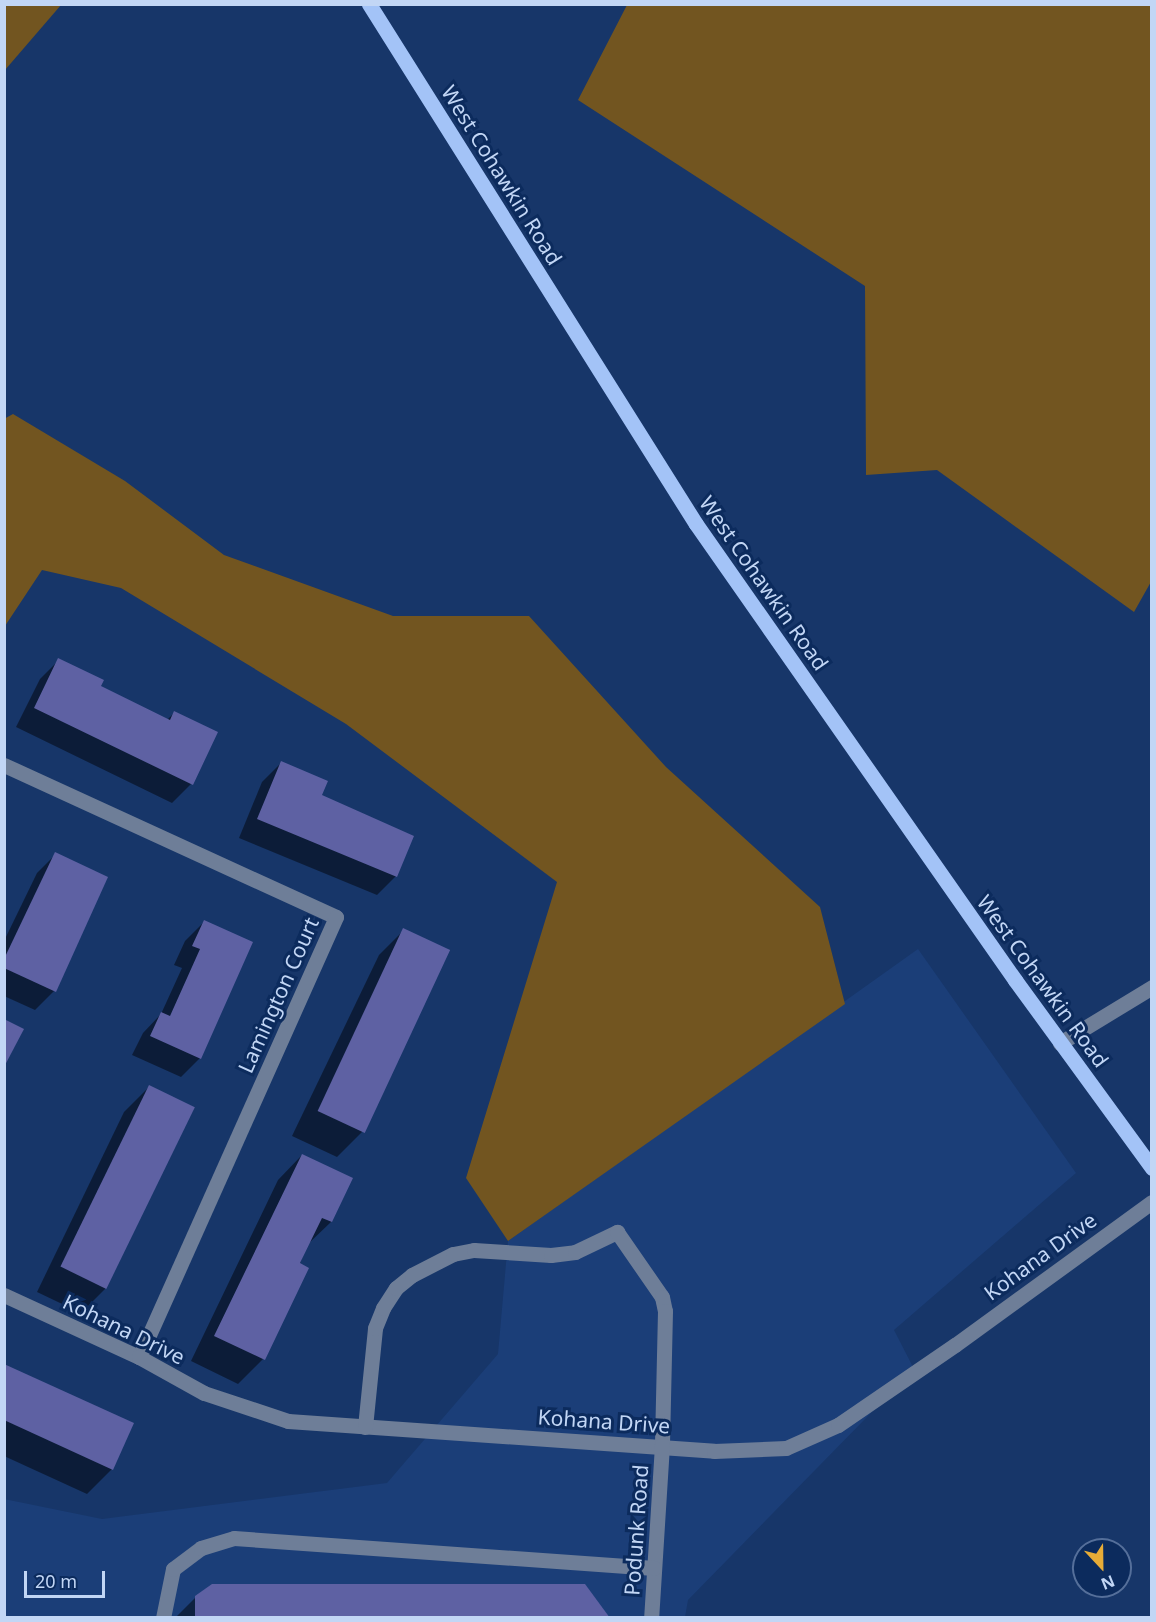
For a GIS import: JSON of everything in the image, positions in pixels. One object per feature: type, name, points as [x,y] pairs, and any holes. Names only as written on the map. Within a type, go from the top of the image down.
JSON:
[{"type":"main road","name":"West Cohawkin Road","points":[[369,4],[696,524],[1060,1042],[1152,1168]]},
{"type":"street","name":"Lamington Court","points":[[4,765],[336,917],[139,1357]]},
{"type":"street","points":[[1060,1042],[1152,987]]},
{"type":"street","name":"Kohana Drive","points":[[4,1295],[139,1357],[204,1393],[288,1421],[662,1445],[714,1451],[786,1448],[838,1425],[955,1345],[1152,1202]]},
{"type":"street","name":"Podunk Road","points":[[365,1427],[375,1328],[383,1308],[396,1288],[412,1275],[453,1254],[474,1250],[551,1256],[575,1252],[617,1232],[662,1297],[665,1311],[662,1445],[651,1617]]},
{"type":"street","points":[[163,1617],[173,1569],[201,1548],[234,1538],[654,1568]]},
{"type":"shaded area","points":[[4,5],[61,5],[5,70]]},
{"type":"shaded area","points":[[627,5],[1151,5],[1152,580],[1134,612],[937,470],[866,475],[865,286],[578,100]]},
{"type":"shaded area","points":[[13,414],[125,481],[224,555],[393,616],[529,616],[666,767],[820,907],[845,1004],[508,1241],[466,1178],[557,882],[346,724],[121,588],[42,570],[5,626],[4,419]]},
{"type":"shaded area","points":[[918,949],[1076,1173],[894,1330],[914,1369],[688,1600],[685,1617],[5,1617],[4,1499],[102,1519],[387,1483],[498,1354],[508,1241]]},
{"type":"building","points":[[58,658],[104,680],[101,686],[170,720],[174,711],[218,732],[193,785],[34,708]]},
{"type":"building","points":[[281,761],[328,781],[322,795],[414,836],[397,877],[257,819]]},
{"type":"building","points":[[55,852],[108,877],[56,992],[4,968],[4,959]]},
{"type":"building","points":[[204,920],[253,942],[201,1059],[150,1036],[161,1012],[170,1016],[200,949],[192,946]]},
{"type":"building","points":[[403,928],[450,950],[365,1133],[318,1111]]},
{"type":"building","points":[[4,1019],[24,1029],[4,1067]]},
{"type":"building","points":[[149,1085],[195,1107],[106,1289],[60,1267]]},
{"type":"building","points":[[302,1154],[353,1178],[332,1222],[322,1218],[300,1263],[309,1268],[265,1360],[214,1336]]},
{"type":"building","points":[[4,1364],[134,1423],[113,1470],[4,1420]]},
{"type":"building","points":[[212,1584],[585,1584],[610,1618],[195,1618],[195,1596]]}]
